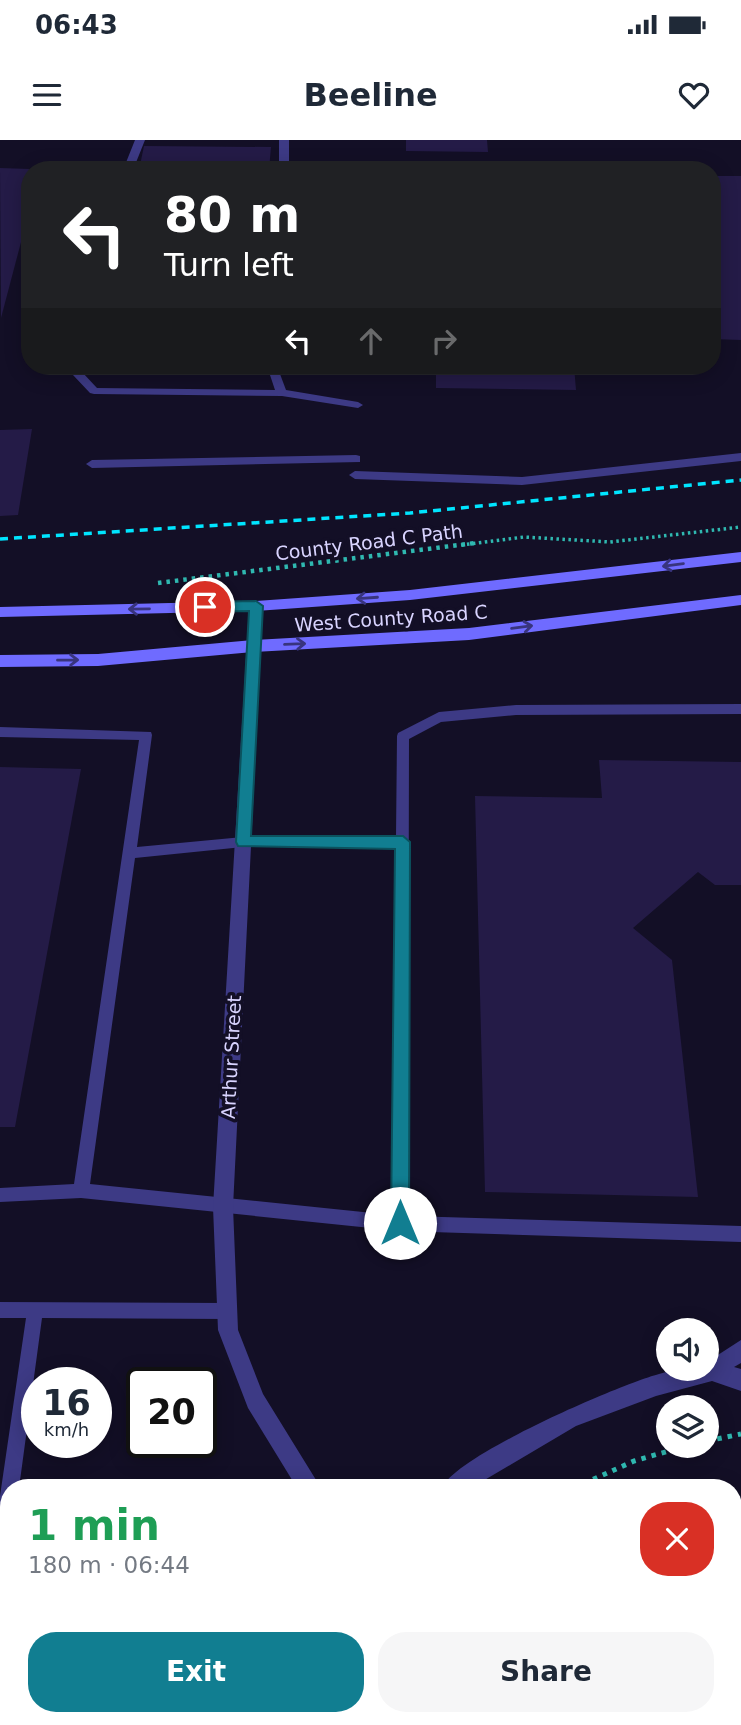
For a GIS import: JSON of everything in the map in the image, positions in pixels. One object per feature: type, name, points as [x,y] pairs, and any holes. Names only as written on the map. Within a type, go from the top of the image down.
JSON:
[{"type":"main road","name":"West County Road C","points":[[0,612],[256,606],[410,595],[741,557]]},
{"type":"main road","name":"West County Road C","points":[[0,662],[98,660],[253,646],[469,634],[741,600]]},
{"type":"street","name":"Arthur Street","points":[[256,606],[223,1207],[228,1330],[255,1401],[304,1479]]},
{"type":"street","points":[[719,1366],[741,1350]]},
{"type":"street","points":[[719,1373],[741,1380]]},
{"type":"street","points":[[464,1479],[570,1418],[672,1381]]},
{"type":"lane","points":[[131,161],[139,140]]},
{"type":"lane","points":[[284,140],[284,161]]},
{"type":"lane","points":[[79,375],[94,391],[282,393],[358,405]]},
{"type":"lane","points":[[274,375],[282,393]]},
{"type":"lane","points":[[355,475],[522,481],[741,457]]},
{"type":"lane","points":[[92,464],[355,459]]},
{"type":"lane","points":[[400,1223],[403,736],[439,717],[516,710],[741,709]]},
{"type":"lane","points":[[0,732],[146,735],[81,1191]]},
{"type":"lane","points":[[130,853],[243,842],[403,842]]},
{"type":"lane","points":[[0,1195],[81,1191],[400,1223],[741,1234]]},
{"type":"lane","points":[[0,1310],[227,1311]]},
{"type":"lane","points":[[11,1479],[35,1310]]},
{"type":"path","name":"County Road C Path","points":[[153,583],[524,537],[610,542],[741,527]]},
{"type":"path","points":[[719,1439],[741,1434]]},
{"type":"path","points":[[594,1479],[634,1461],[656,1455]]},
{"type":"building","points":[[406,140],[487,140],[488,152],[406,151]]},
{"type":"building","points":[[144,146],[271,147],[270,161],[141,161]]},
{"type":"building","points":[[0,168],[21,169],[21,242],[1,318]]},
{"type":"building","points":[[721,176],[741,176],[741,340],[721,339]]},
{"type":"building","points":[[436,375],[575,375],[576,390],[436,388]]},
{"type":"building","points":[[32,429],[18,515],[0,516],[0,430]]},
{"type":"building","points":[[599,760],[741,762],[741,885],[715,885],[698,872],[633,928],[672,960],[698,1197],[485,1192],[475,796],[602,798]]},
{"type":"building","points":[[0,767],[81,769],[15,1127],[0,1127]]},
{"type":"railway","points":[[0,539],[410,513],[741,480]]},
{"type":"route","points":[[205,607],[256,606],[243,842],[403,842],[400,1223]]}]
